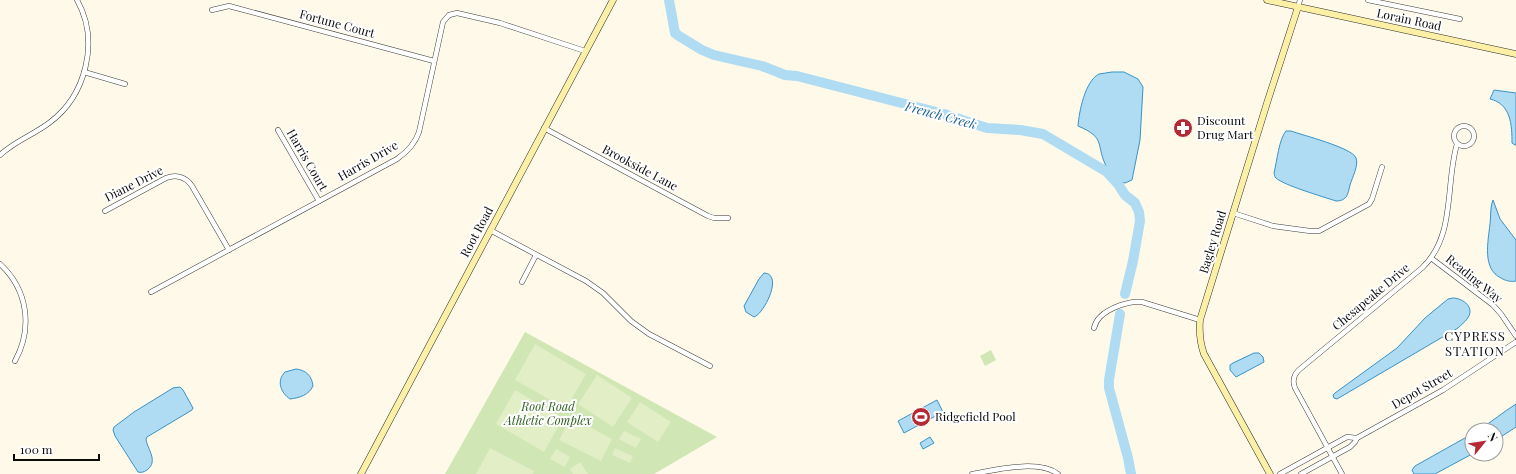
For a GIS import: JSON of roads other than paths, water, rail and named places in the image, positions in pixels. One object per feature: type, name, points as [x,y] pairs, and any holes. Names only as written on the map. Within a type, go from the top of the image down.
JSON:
[{"type":"street","points":[[0,155],[14,144],[43,128],[68,105],[74,94],[84,72],[88,49],[88,32],[84,16],[77,0]]},
{"type":"street","name":"Root Road","points":[[361,474],[612,0]]},
{"type":"street","name":"Lorain Road","points":[[1267,0],[1516,54]]},
{"type":"street","points":[[1298,7],[1300,0]]},
{"type":"street","name":"Lorain Road","points":[[1368,0],[1460,19]]},
{"type":"street","name":"Fortune Court","points":[[212,10],[229,6],[434,61]]},
{"type":"street","name":"Bagley Road","points":[[1270,474],[1204,354],[1200,340],[1200,320],[1298,7]]},
{"type":"street","name":"Harris Drive","points":[[151,292],[397,158],[411,146],[419,132],[443,22],[447,16],[455,13],[500,23],[586,51]]},
{"type":"street","points":[[84,72],[125,84]]},
{"type":"street","name":"Chesapeake Drive","points":[[1342,474],[1295,388],[1293,381],[1295,374],[1422,268],[1431,258],[1439,244],[1444,230],[1457,144],[1454,138],[1455,131],[1464,126],[1471,128],[1474,138],[1472,144],[1466,147],[1459,146],[1457,144]]},
{"type":"street","name":"Brookside Lane","points":[[544,128],[708,216],[714,218],[728,218]]},
{"type":"street","name":"Harris Court","points":[[278,130],[319,201]]},
{"type":"street","points":[[1234,213],[1272,226],[1310,232],[1319,231],[1368,204],[1372,199],[1382,167]]},
{"type":"street","name":"Diane Drive","points":[[105,211],[169,177],[182,177],[192,186],[229,250]]},
{"type":"street","points":[[490,230],[592,284],[631,321],[649,334],[710,366]]},
{"type":"street","points":[[522,282],[536,255]]},
{"type":"street","name":"Reading Way","points":[[1431,258],[1493,305],[1516,336]]},
{"type":"street","points":[[0,264],[8,271],[16,282],[22,296],[26,312],[24,339],[15,361]]},
{"type":"street","points":[[1094,328],[1101,316],[1121,304],[1132,302],[1142,302],[1200,320]]},
{"type":"street","name":"Depot Street","points":[[1301,474],[1350,447],[1357,438],[1443,390],[1516,342]]},
{"type":"street","name":"Depot Street","points":[[1280,474],[1347,437],[1357,438]]},
{"type":"street","points":[[972,474],[1036,466],[1048,468],[1058,474]]},
{"type":"water","points":[[1124,72],[1138,79],[1143,87],[1140,140],[1132,180],[1125,183],[1119,182],[1108,170],[1103,160],[1097,138],[1087,130],[1078,126],[1081,105],[1090,83],[1099,74]]},
{"type":"water","points":[[1494,90],[1516,93],[1516,145],[1512,143],[1511,122],[1506,110],[1502,105],[1490,99]]},
{"type":"water","points":[[1286,131],[1291,131],[1326,142],[1353,154],[1356,158],[1357,164],[1348,194],[1343,200],[1336,201],[1295,187],[1280,181],[1275,177],[1274,173],[1278,150]]},
{"type":"water","points":[[1493,200],[1500,219],[1516,240],[1516,281],[1507,281],[1495,274],[1489,262],[1488,247]]},
{"type":"water","points":[[764,273],[770,275],[772,287],[763,309],[754,317],[746,312],[744,306]]},
{"type":"water","points":[[1457,298],[1467,304],[1470,311],[1467,319],[1458,328],[1337,399],[1334,398],[1333,395],[1335,393],[1397,348],[1425,318],[1448,299]]},
{"type":"water","points":[[1254,353],[1259,353],[1263,357],[1264,362],[1236,377],[1230,370],[1230,365]]},
{"type":"water","points":[[296,369],[308,374],[313,386],[309,392],[303,396],[290,399],[284,394],[280,383],[282,375],[285,372]]},
{"type":"water","points":[[180,387],[193,408],[147,437],[146,439],[152,463],[147,470],[138,472],[115,436],[113,430],[114,427],[134,412],[173,388]]},
{"type":"water","name":"Ridgefield Pool","points":[[937,400],[943,412],[904,433],[898,421]]},
{"type":"water","points":[[1516,404],[1516,427],[1504,435],[1504,422],[1491,422]]},
{"type":"water","name":"Ridgefield Pool","points":[[930,437],[934,443],[923,449],[920,443]]},
{"type":"water","points":[[1464,438],[1464,458],[1435,474],[1414,474],[1412,470],[1415,466]]},
{"type":"waterway","name":"French Creek","points":[[669,0],[675,33],[702,50],[714,55],[762,66],[785,75],[797,76],[944,114],[987,128],[1020,130],[1043,134],[1107,172],[1118,184],[1125,195],[1135,203],[1139,212],[1140,221],[1125,294]]},
{"type":"waterway","name":"French Creek","points":[[1120,314],[1109,388],[1131,474]]},
{"type":"place","name":"Discount Drug Mart","points":[[1183,128]]},
{"type":"place","name":"Ridgefield Pool","points":[[921,417]]},
{"type":"district","name":"CYPRESS STATION","points":[[1475,344]]},
{"type":"park label","name":"Root Road Athletic Complex","points":[[548,414]]}]
